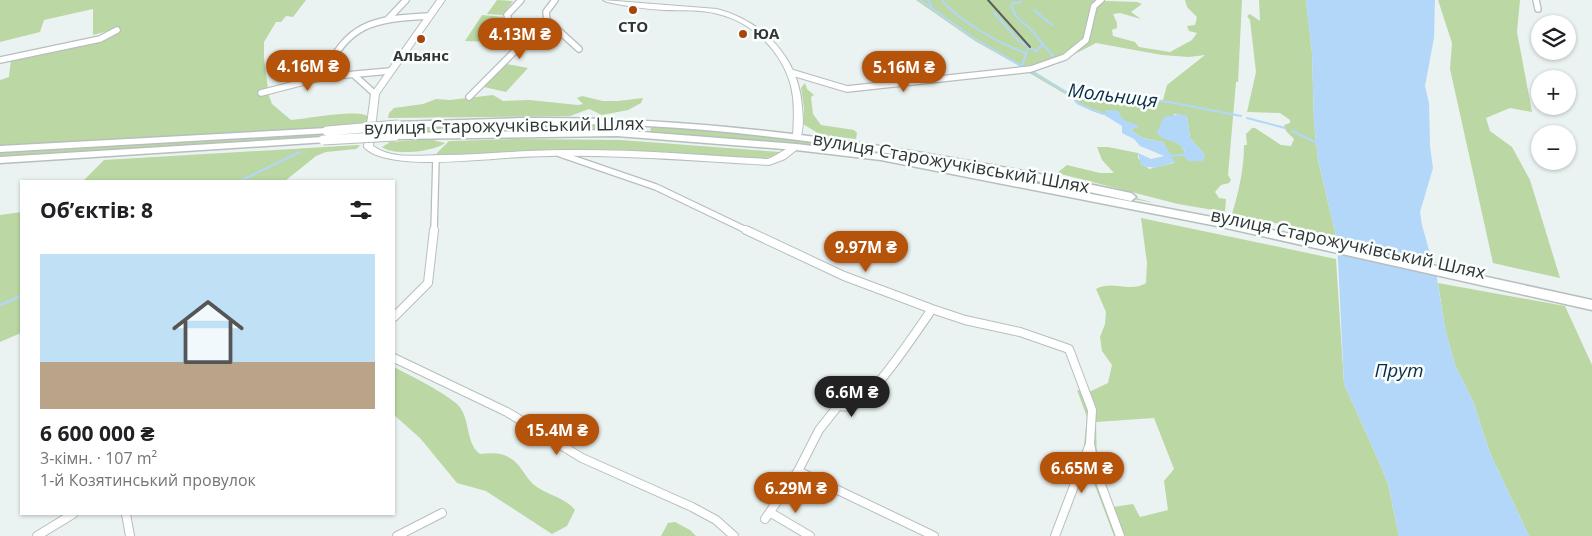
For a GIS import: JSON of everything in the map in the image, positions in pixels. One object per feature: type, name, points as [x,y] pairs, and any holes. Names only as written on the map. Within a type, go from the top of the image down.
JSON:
[{"type":"main road","name":"вулиця Старожучківський Шлях","points":[[0,160],[325,135],[398,125],[578,122],[648,124],[930,160],[1592,297]]},
{"type":"main road","points":[[644,134],[648,124]]},
{"type":"main road","points":[[408,135],[412,125]]},
{"type":"main road","name":"вулиця Старожучківський Шлях","points":[[0,150],[325,135],[395,136],[516,132],[644,134],[797,142]]},
{"type":"main road","name":"вулиця Старожучківський Шлях","points":[[1219,219],[1592,305]]},
{"type":"street","points":[[388,19],[406,0]]},
{"type":"street","points":[[440,0],[375,94],[368,147],[376,154],[436,158],[625,154],[769,162],[782,157],[797,142],[796,94],[790,72],[766,38],[742,19],[717,11],[633,5],[607,0]]},
{"type":"street","points":[[469,97],[516,50],[517,43],[507,14],[521,0]]},
{"type":"street","points":[[555,0],[546,12],[547,20],[579,49]]},
{"type":"street","points":[[790,72],[847,89],[1031,69],[1065,57],[1086,40],[1094,6],[1101,0]]},
{"type":"street","points":[[1536,0],[1538,9]]},
{"type":"street","points":[[324,77],[347,35],[363,26],[388,19],[428,16]]},
{"type":"street","points":[[0,60],[100,39],[117,30]]},
{"type":"street","points":[[261,93],[324,77],[390,71]]},
{"type":"street","points":[[354,75],[375,94]]},
{"type":"street","points":[[560,154],[656,187],[835,273],[965,320],[1020,332],[1069,348],[1092,410],[1090,444],[1096,471],[1120,536]]},
{"type":"street","points":[[395,316],[428,283],[434,234],[436,158]]},
{"type":"street","points":[[810,536],[768,516],[798,470],[819,430],[838,406],[852,407],[863,400],[909,343],[932,309]]},
{"type":"street","points":[[395,358],[507,412],[582,458],[692,507],[716,520],[734,536]]},
{"type":"street","points":[[1055,536],[1090,444]]},
{"type":"street","points":[[798,470],[934,536]]},
{"type":"street","points":[[397,536],[442,513]]},
{"type":"street","points":[[37,536],[71,515]]},
{"type":"street","points":[[126,515],[130,536]]},
{"type":"green space","points":[[0,0],[306,0],[293,17],[286,16],[281,22],[276,22],[264,42],[264,59],[269,96],[272,104],[291,120],[331,115],[362,114],[367,116],[367,122],[359,126],[340,128],[0,145],[0,80],[9,77],[11,59],[80,45],[117,29],[93,35],[93,9],[44,20],[40,32],[0,42]]},
{"type":"green space","points":[[497,0],[513,1],[503,15],[487,14]]},
{"type":"green space","points":[[916,0],[1098,0],[1091,8],[1106,1],[1137,2],[1142,4],[1131,12],[1141,19],[1120,13],[1113,14],[1117,28],[1112,30],[1113,36],[1135,42],[1139,47],[1170,52],[1192,40],[1197,33],[1189,31],[1187,26],[1195,25],[1197,17],[1187,7],[1185,0],[1242,0],[1238,82],[1236,82],[1228,175],[1231,180],[1229,183],[1221,185],[1215,192],[1219,198],[1226,199],[1225,212],[1178,204],[1057,173],[1067,165],[1100,173],[1114,173],[1102,160],[1097,147],[1108,147],[1138,153],[1138,158],[1149,169],[1174,163],[1163,142],[1138,135],[1131,129],[1138,127],[1108,113],[1101,114],[1077,104],[1072,98],[1026,71],[1032,70],[1066,91],[1163,100],[1167,85],[1205,55],[1189,57],[1162,55],[1096,43],[1071,56],[1070,51],[1063,56],[1023,68],[975,41]],"holes":[[[1174,114],[1187,116],[1190,138],[1205,155],[1185,152],[1180,144],[1173,140]]]},
{"type":"green space","points":[[1259,0],[1306,0],[1312,53],[1314,123],[1318,160],[1336,236],[1232,214],[1241,180],[1244,145],[1247,145],[1246,134],[1252,128],[1255,128],[1281,145],[1291,146],[1294,139],[1286,131],[1284,125],[1290,123],[1290,120],[1280,113],[1247,112],[1256,72],[1250,20],[1247,16],[1250,14],[1260,21]]},
{"type":"green space","points":[[1438,0],[1520,0],[1517,32],[1531,112],[1510,108],[1486,118],[1490,131],[1512,147],[1530,180],[1560,278],[1493,263],[1450,69],[1452,43]]},
{"type":"green space","points":[[482,15],[504,17],[488,42],[465,41]]},
{"type":"green space","points":[[506,64],[528,68],[506,92],[484,87]]},
{"type":"green space","points":[[805,83],[807,89],[814,95],[811,97],[813,114],[821,125],[854,130],[857,133],[856,139],[821,135],[803,124],[804,108],[801,88]]},
{"type":"green space","points":[[493,95],[503,101],[529,100],[578,105],[583,104],[577,98],[582,96],[603,101],[643,98],[641,103],[628,110],[602,115],[589,109],[570,116],[388,118],[389,113],[394,108],[423,104],[436,99],[450,100]]},
{"type":"green space","points":[[620,124],[643,127],[640,131],[417,131],[422,127]]},
{"type":"green space","points":[[654,126],[796,139],[926,157],[926,160],[923,162],[796,145],[651,132],[650,129]]},
{"type":"green space","points":[[330,132],[328,137],[0,158],[0,152]]},
{"type":"green space","points":[[515,139],[621,140],[780,152],[772,157],[758,159],[648,151],[435,155],[449,141]]},
{"type":"green space","points":[[433,140],[445,143],[432,149],[413,152],[387,150],[382,147],[390,142]]},
{"type":"green space","points":[[360,146],[356,149],[326,152],[316,156],[286,180],[84,180],[104,160]]},
{"type":"green space","points":[[938,159],[1056,177],[1155,203],[936,164],[935,161]]},
{"type":"green space","points":[[20,212],[20,333],[0,342],[0,215]]},
{"type":"green space","points":[[1141,218],[1336,259],[1344,384],[1388,484],[1399,536],[1114,536],[1083,454],[1087,417],[1077,390],[1089,392],[1108,383],[1112,365],[1102,351],[1100,337],[1105,324],[1106,312],[1096,289],[1108,286],[1134,287],[1146,283],[1147,263]],"holes":[[[1154,418],[1174,469],[1164,481],[1168,510],[1140,517],[1133,504],[1113,507],[1097,464],[1096,422]]]},
{"type":"green space","points":[[1438,283],[1565,306],[1592,365],[1592,536],[1529,536],[1490,453],[1473,401],[1455,365],[1445,329]]},
{"type":"green space","points":[[395,368],[436,390],[458,405],[465,417],[472,444],[480,454],[492,453],[507,456],[517,463],[533,484],[571,506],[575,510],[567,526],[552,534],[486,491],[457,483],[420,438],[395,416]]},
{"type":"green space","points":[[675,522],[690,530],[696,536],[661,536],[668,523]]},
{"type":"water","name":"Прут","points":[[1306,0],[1435,0],[1434,38],[1425,86],[1429,103],[1430,146],[1433,168],[1420,212],[1422,225],[1437,278],[1445,329],[1455,365],[1473,401],[1490,453],[1529,536],[1399,536],[1388,484],[1344,384],[1337,240],[1318,160],[1314,123],[1312,53]]},
{"type":"water","points":[[1105,111],[1118,111],[1125,120],[1136,124],[1139,127],[1131,129],[1138,135],[1163,142],[1175,162],[1156,168],[1141,166],[1138,153],[1151,159],[1164,156],[1140,146],[1134,139],[1122,133],[1122,126],[1101,113],[1107,113]]},
{"type":"water","points":[[1181,114],[1187,116],[1190,138],[1205,155],[1203,161],[1188,161],[1182,154],[1185,151],[1181,146],[1162,138],[1157,132],[1164,117]]},
{"type":"waterway","name":"Мольниця","points":[[920,0],[975,39],[1025,68]]},
{"type":"waterway","name":"Мольниця","points":[[928,0],[932,7]]},
{"type":"waterway","points":[[942,0],[969,24],[1003,44],[1025,53]]},
{"type":"waterway","points":[[1021,2],[1011,4],[1012,9],[1016,16],[1043,44]]},
{"type":"waterway","points":[[1034,10],[1052,25]]},
{"type":"waterway","points":[[994,13],[1019,41],[1036,51],[1043,44]]},
{"type":"waterway","points":[[1043,44],[1053,56]]},
{"type":"waterway","points":[[1022,66],[1028,48]]},
{"type":"waterway","name":"Мольниця","points":[[1030,71],[1066,92],[1169,102],[1241,116]]},
{"type":"waterway","points":[[1068,93],[1079,104],[1103,114]]},
{"type":"waterway","name":"Мольниця","points":[[1247,118],[1285,128]]},
{"type":"waterway","name":"Мольниця","points":[[1292,131],[1317,143]]},
{"type":"waterway","points":[[242,180],[300,152]]},
{"type":"waterway","points":[[1168,156],[1185,155]]},
{"type":"waterway","points":[[0,305],[20,296]]},
{"type":"railway","points":[[988,0],[1030,47]]},
{"type":"place","name":"СТО","points":[[633,10]]},
{"type":"place","name":"ЮА","points":[[743,34]]},
{"type":"place","name":"Альянс","points":[[421,39]]}]
